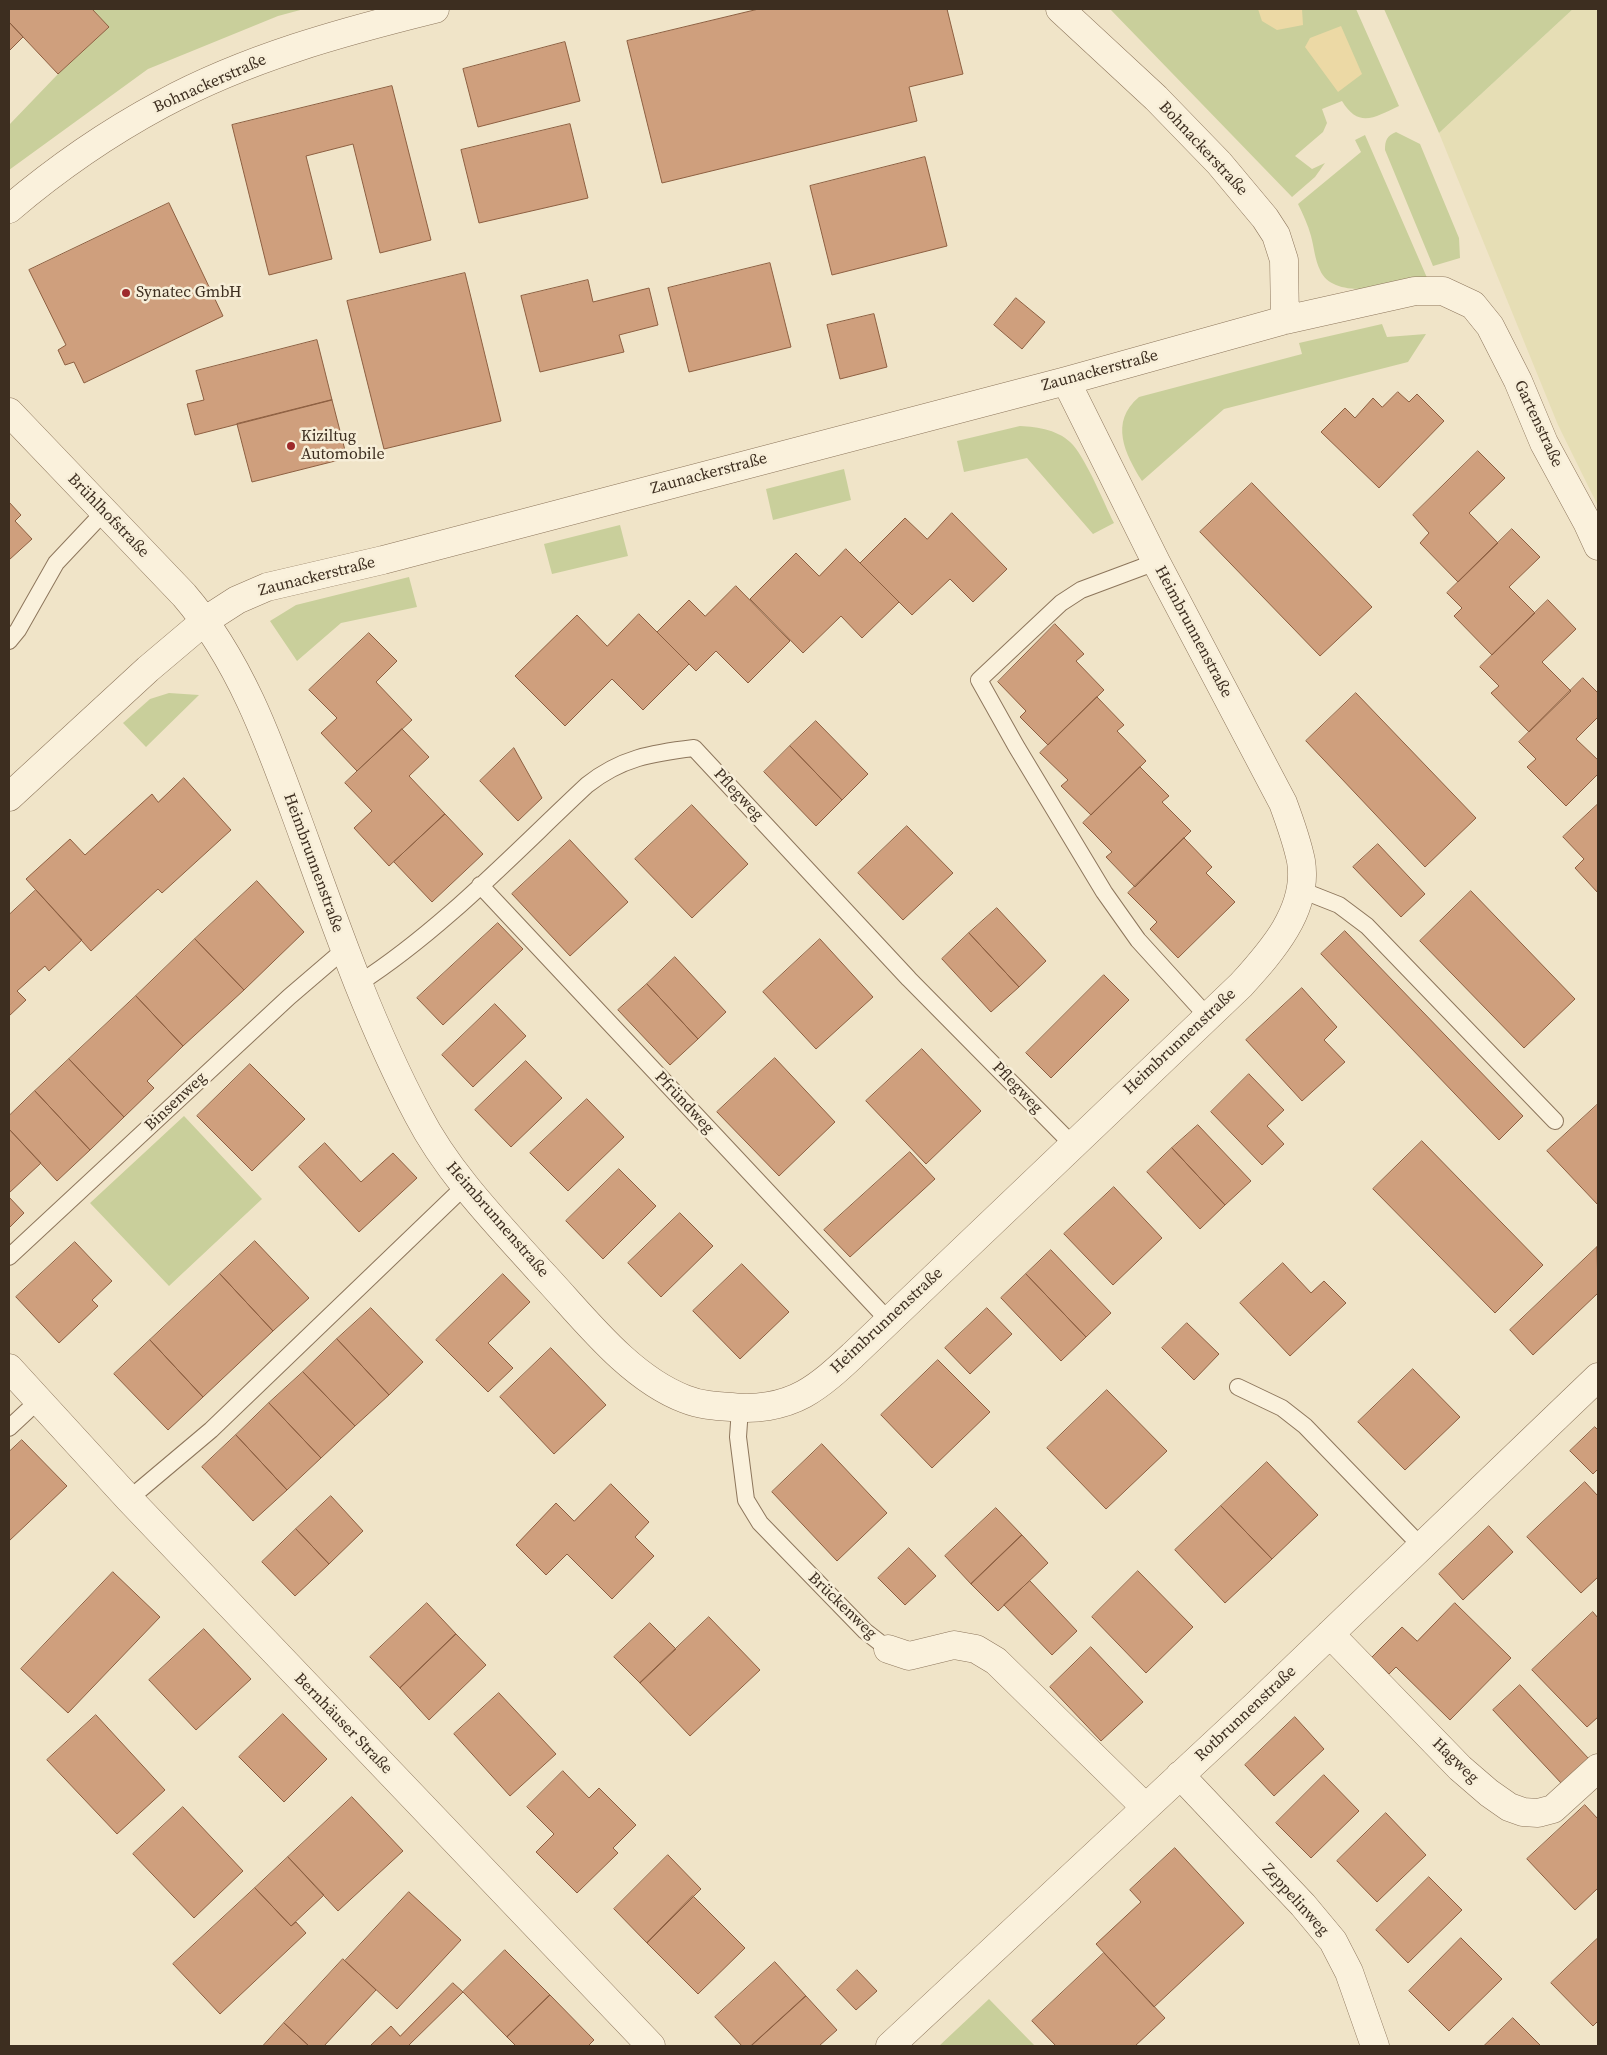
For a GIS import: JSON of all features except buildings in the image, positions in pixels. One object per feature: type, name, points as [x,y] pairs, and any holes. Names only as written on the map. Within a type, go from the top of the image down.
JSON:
[{"type":"street","name":"Bohnackerstraße","points":[[9,209],[65,165],[113,133],[162,104],[211,80],[304,45],[435,9]]},
{"type":"street","name":"Bohnackerstraße","points":[[1060,9],[1156,98],[1219,163],[1265,218],[1276,235],[1284,260],[1285,320]]},
{"type":"street","name":"Zaunackerstraße","points":[[9,797],[148,669],[206,620],[237,600],[266,587],[383,560],[1066,381],[1285,320],[1415,292],[1443,291],[1473,305]]},
{"type":"street","name":"Gartenstraße","points":[[1473,305],[1494,332],[1518,381],[1544,443],[1598,546]]},
{"type":"street","name":"Heimbrunnenstraße","points":[[206,620],[256,711],[280,770],[358,984],[395,1070],[419,1119],[443,1157],[589,1324],[642,1374],[667,1392],[688,1401],[740,1408],[768,1406],[802,1395],[827,1379],[1072,1144],[1208,1017],[1241,985],[1270,951],[1293,913],[1301,890],[1301,863],[1294,833],[1282,803],[1156,562],[1066,381]]},
{"type":"street","name":"Brühlhofstraße","points":[[9,412],[158,567],[206,620]]},
{"type":"street","name":"Bernhäuser Straße","points":[[9,1368],[129,1499],[642,2044]]},
{"type":"street","name":"Rotbrunnenstraße","points":[[890,2046],[1330,1634],[1598,1377]]},
{"type":"street","name":"Hagweg","points":[[1330,1634],[1460,1768],[1489,1793],[1509,1807],[1523,1812],[1538,1813],[1553,1809],[1598,1768]]},
{"type":"street","name":"Brückenweg","points":[[888,1649],[910,1656],[954,1645],[976,1649],[996,1661],[1145,1807]]},
{"type":"street","name":"Zeppelinweg","points":[[1180,1775],[1303,1905],[1333,1941],[1353,1981],[1375,2046]]},
{"type":"lane","points":[[9,641],[18,630],[56,563],[104,512]]},
{"type":"lane","points":[[1156,562],[1081,590],[1061,603],[979,680],[1016,746],[1104,892],[1138,940],[1208,1017]]},
{"type":"lane","name":"Pflegweg","points":[[358,984],[400,956],[428,934],[587,784],[604,771],[629,760],[647,755],[694,748],[909,978],[1072,1144]]},
{"type":"lane","name":"Pfründweg","points":[[480,885],[889,1321]]},
{"type":"lane","points":[[1301,890],[1339,905],[1367,926],[1555,1121]]},
{"type":"lane","name":"Binsenweg","points":[[9,1258],[289,997],[345,948]]},
{"type":"lane","points":[[129,1499],[211,1430],[466,1185]]},
{"type":"lane","points":[[1238,1387],[1282,1408],[1304,1426],[1421,1546]]},
{"type":"lane","points":[[9,1428],[39,1400]]},
{"type":"lane","name":"Brückenweg","points":[[740,1408],[738,1437],[746,1500],[760,1524],[865,1631],[888,1649]]},
{"type":"shaded area","points":[[1573,9],[1598,9],[1598,506],[1558,425],[1439,133]]},
{"type":"green space","points":[[92,9],[304,9],[278,16],[148,69],[9,170],[9,125],[58,74],[108,27]]},
{"type":"green space","points":[[1110,9],[1356,9],[1399,106],[1375,117],[1368,118],[1361,118],[1355,115],[1348,110],[1342,101],[1322,109],[1327,123],[1323,132],[1295,156],[1312,169],[1325,163],[1315,177],[1292,197]]},
{"type":"green space","points":[[1384,9],[1573,9],[1439,133]]},
{"type":"green space","points":[[1396,132],[1420,144],[1459,238],[1460,258],[1433,266],[1385,150],[1387,139]]},
{"type":"green space","points":[[1365,135],[1428,280],[1369,289],[1353,289],[1339,286],[1328,280],[1318,266],[1310,232],[1298,204],[1361,152],[1355,140]]},
{"type":"green space","points":[[1382,324],[1387,337],[1426,334],[1408,362],[1224,409],[1142,481],[1130,460],[1123,438],[1122,427],[1124,417],[1139,397],[1302,354],[1299,343]]},
{"type":"green space","points":[[1020,426],[1041,428],[1055,433],[1073,445],[1090,472],[1114,523],[1093,534],[1027,458],[964,472],[957,441]]},
{"type":"green space","points":[[844,469],[851,500],[773,520],[766,489]]},
{"type":"green space","points":[[620,525],[628,556],[552,574],[544,544]]},
{"type":"green space","points":[[409,577],[417,607],[341,623],[297,661],[270,621],[296,605]]},
{"type":"green space","points":[[169,693],[199,695],[146,747],[123,723],[150,699]]},
{"type":"green space","points":[[184,1116],[262,1199],[169,1286],[90,1203]]},
{"type":"green space","points":[[989,1999],[1035,2046],[939,2046]]},
{"type":"sand","points":[[1258,9],[1302,9],[1303,25],[1277,30],[1262,21]]},
{"type":"sand","points":[[1341,26],[1362,74],[1338,92],[1305,47],[1310,38]]},
{"type":"place","name":"Synatec GmbH","points":[[126,293]]},
{"type":"place","name":"Kiziltug Automobile","points":[[291,446]]}]
